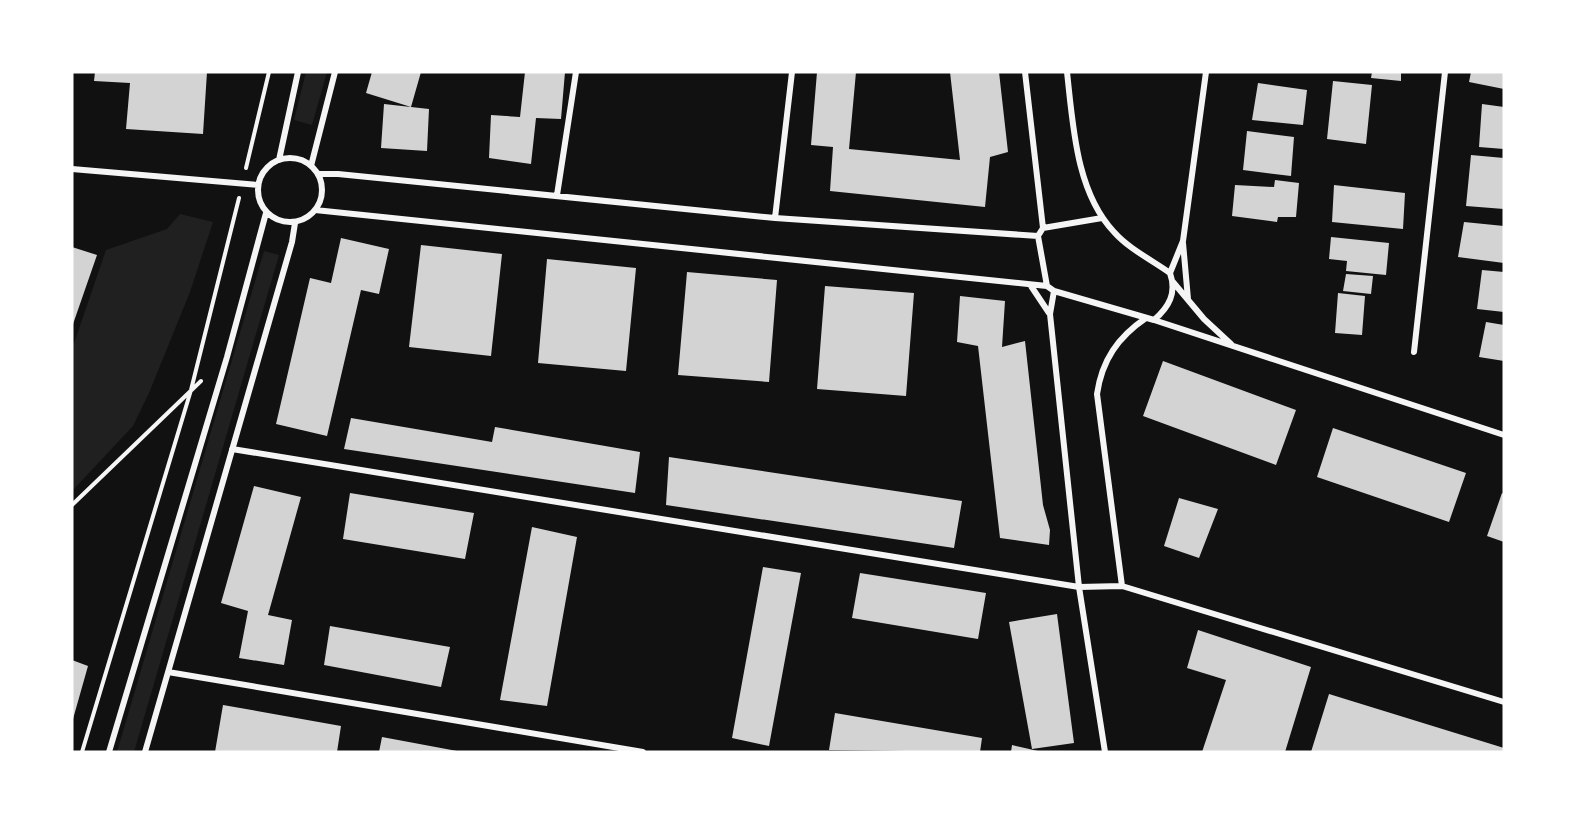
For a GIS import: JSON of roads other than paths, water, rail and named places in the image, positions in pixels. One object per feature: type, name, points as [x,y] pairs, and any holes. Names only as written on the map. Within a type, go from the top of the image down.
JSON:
[{"type":"street","points":[[279,160],[298,72]]},
{"type":"street","points":[[311,166],[335,72]]},
{"type":"street","points":[[557,195],[576,72]]},
{"type":"street","points":[[775,218],[792,72]]},
{"type":"street","points":[[1025,72],[1042,228],[1038,236],[1047,286]]},
{"type":"street","points":[[1067,72],[1077,156],[1102,218],[1116,234],[1170,273],[1173,282],[1189,302],[1216,332],[1237,348]]},
{"type":"street","points":[[1189,302],[1183,241],[1206,72]]},
{"type":"street","points":[[1414,352],[1445,72]]},
{"type":"street","points":[[299,159],[311,166],[318,174],[322,194],[315,210],[305,219],[295,223],[284,223],[266,213],[257,195],[258,185],[265,170],[279,160],[299,159]]},
{"type":"street","points":[[72,169],[258,185]]},
{"type":"street","points":[[318,174],[557,195],[775,218],[1038,236]]},
{"type":"street","points":[[315,210],[1047,286],[1054,291],[1154,320],[1504,435]]},
{"type":"street","points":[[109,752],[227,357],[266,213]]},
{"type":"street","points":[[1042,228],[1102,218]]},
{"type":"street","points":[[145,752],[292,242],[295,223]]},
{"type":"street","points":[[1170,273],[1183,241]]},
{"type":"street","points":[[1154,320],[1166,309],[1171,298],[1173,282]]},
{"type":"street","points":[[1031,286],[1043,299],[1050,314]]},
{"type":"street","points":[[1054,291],[1050,314],[1079,587],[1105,752]]},
{"type":"street","points":[[1122,586],[1097,394],[1104,363],[1114,348],[1146,318]]},
{"type":"street","points":[[232,449],[1079,587],[1122,586],[1504,702]]},
{"type":"street","points":[[168,672],[643,752]]}]
